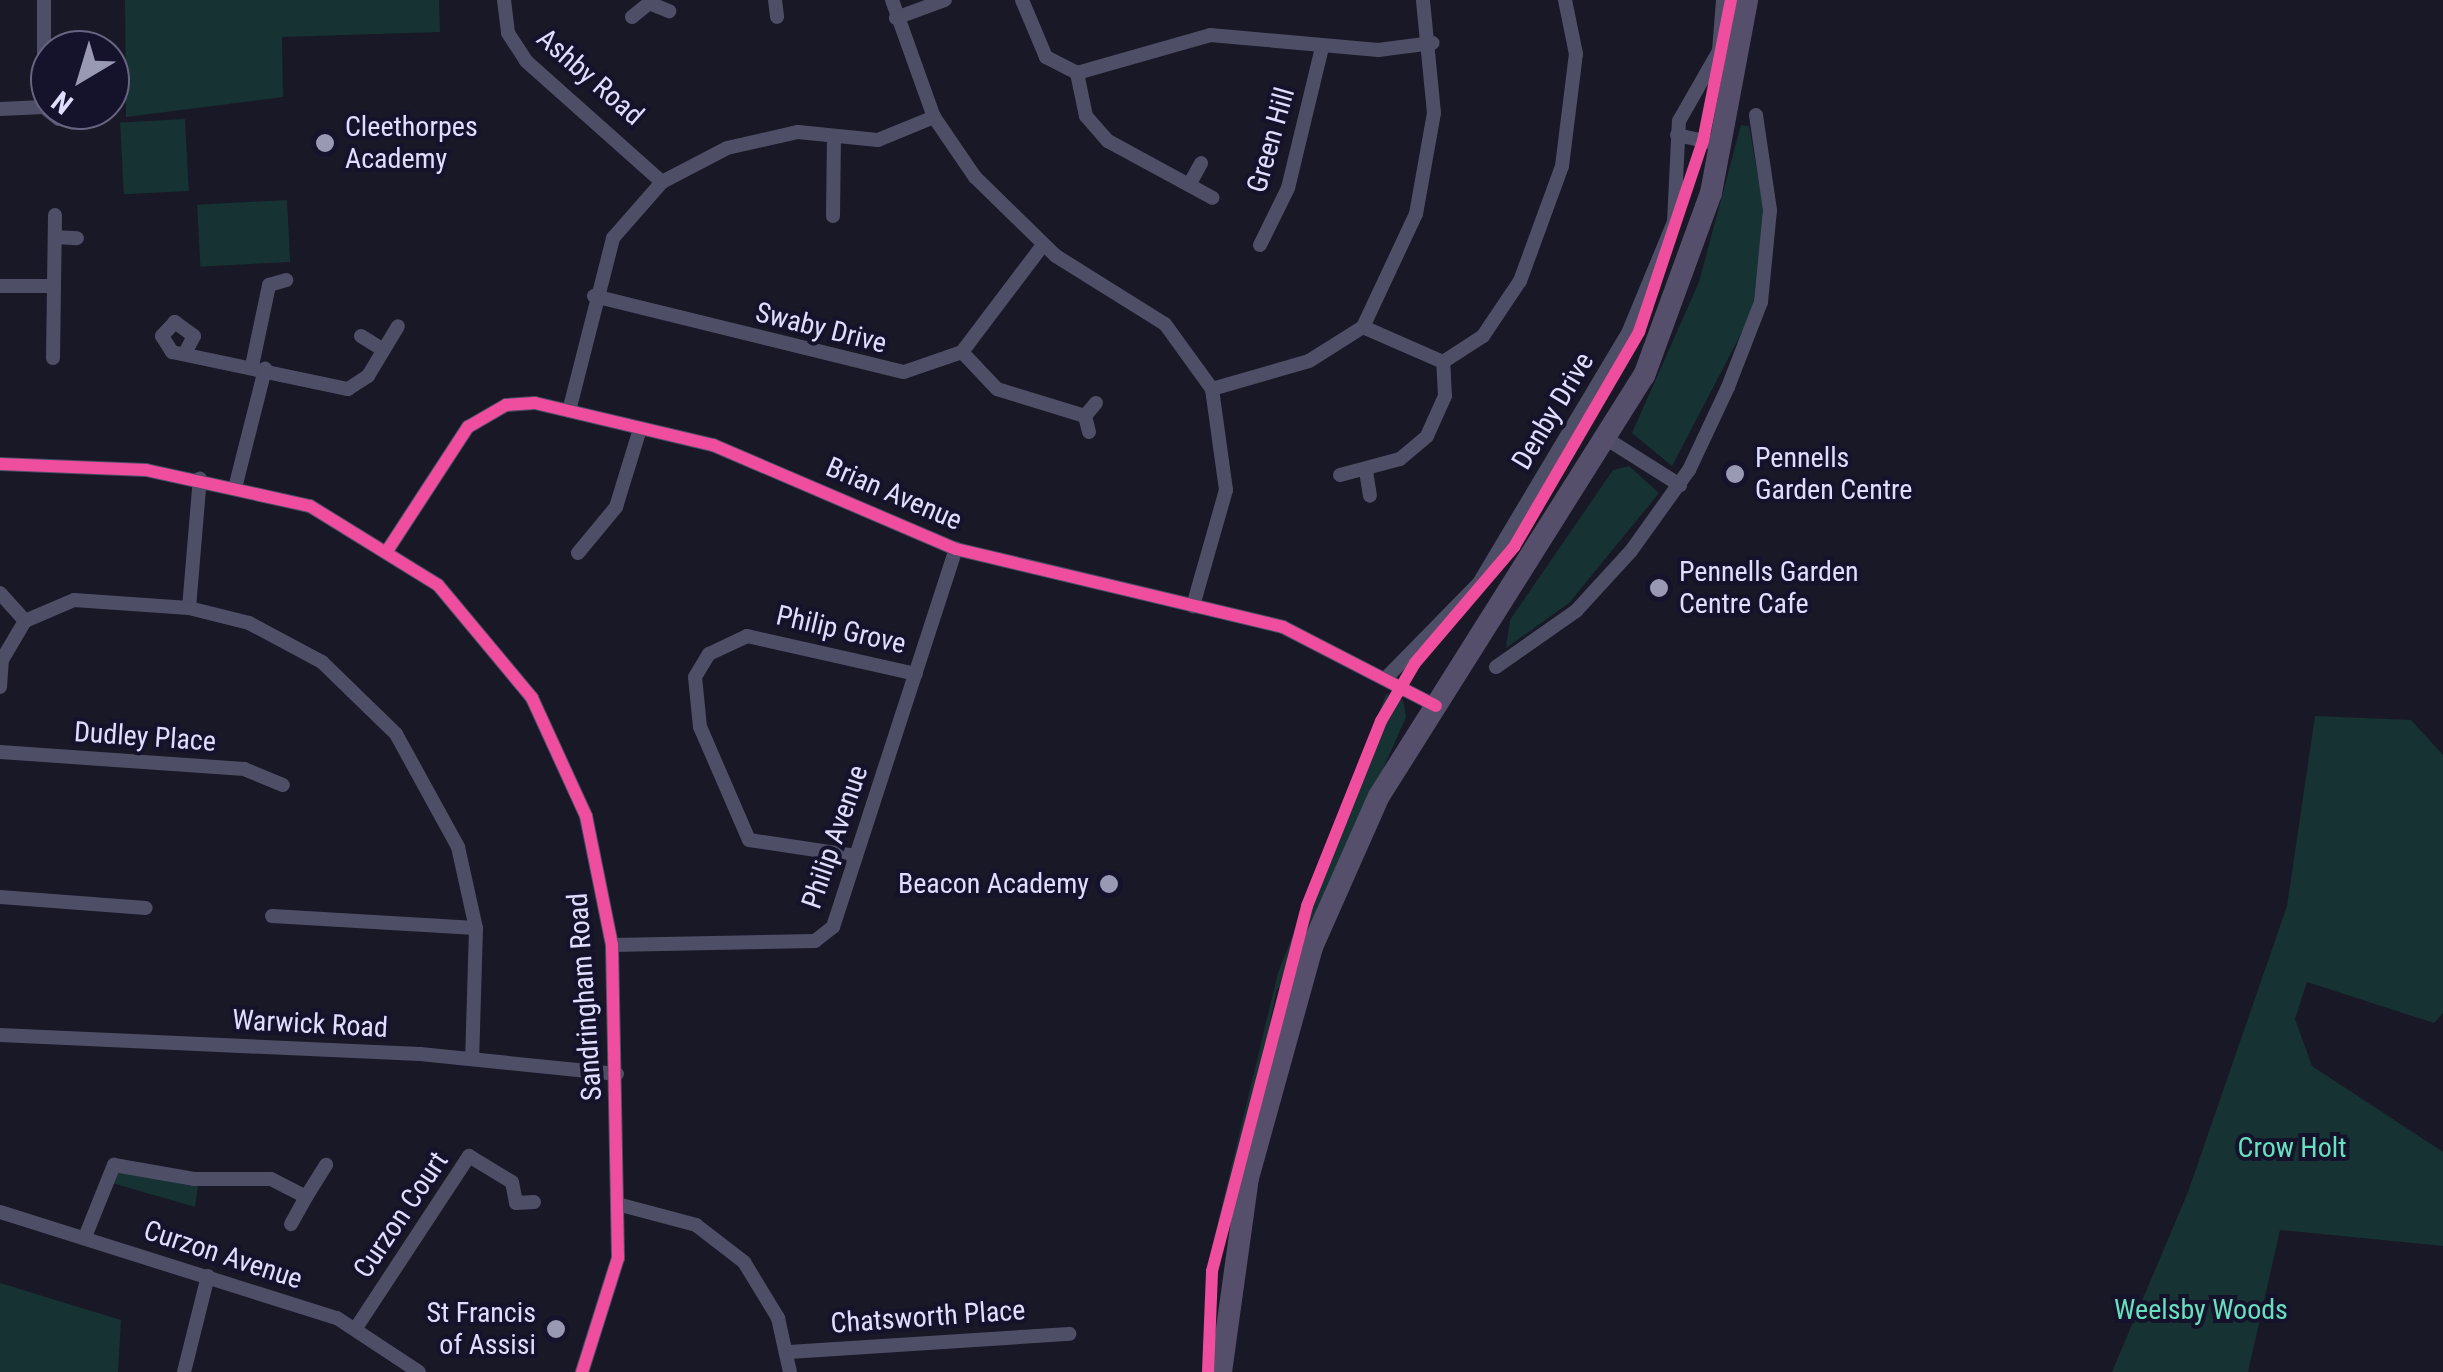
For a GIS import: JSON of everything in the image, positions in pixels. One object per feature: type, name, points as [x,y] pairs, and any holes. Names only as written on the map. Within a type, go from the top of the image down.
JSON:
[{"type":"main road","points":[[1221,1372],[1248,1178],[1312,947],[1379,796],[1610,441],[1667,325],[1723,146],[1747,0]]},
{"type":"street","points":[[44,0],[44,30]]},
{"type":"street","name":"Ashby Road","points":[[504,0],[508,33],[526,61],[662,182]]},
{"type":"street","points":[[775,0],[777,17]]},
{"type":"street","points":[[892,0],[934,117],[976,177],[1043,245],[1164,324],[1212,389],[1226,490],[1194,606]]},
{"type":"street","points":[[896,18],[945,0]]},
{"type":"street","points":[[1022,0],[1046,57],[1077,74],[1096,130],[1212,198]]},
{"type":"street","points":[[1212,389],[1310,361],[1363,327],[1416,214],[1434,112],[1434,43],[1423,0]]},
{"type":"street","points":[[1444,362],[1482,336],[1520,281],[1562,166],[1576,54],[1566,0]]},
{"type":"street","name":"Denby Drive","points":[[1388,676],[1479,583],[1630,330],[1680,198],[1671,163],[1676,135],[1719,51],[1723,0]]},
{"type":"street","points":[[632,18],[649,1],[669,11]]},
{"type":"street","points":[[1077,74],[1210,36],[1322,47],[1434,43]]},
{"type":"street","name":"Green Hill","points":[[1260,245],[1288,188],[1322,47]]},
{"type":"street","points":[[0,109],[30,108]]},
{"type":"street","points":[[1496,667],[1576,611],[1680,485],[1761,302],[1770,210],[1756,115]]},
{"type":"street","points":[[569,411],[594,296],[613,238],[662,182],[727,148],[798,132],[878,140],[934,117]]},
{"type":"street","points":[[1676,135],[1723,146]]},
{"type":"street","points":[[833,216],[834,138]]},
{"type":"street","points":[[1188,185],[1201,163]]},
{"type":"street","points":[[53,358],[56,214]]},
{"type":"street","points":[[55,236],[78,238]]},
{"type":"street","points":[[1043,245],[962,352],[997,389],[1085,416]]},
{"type":"street","points":[[236,484],[269,285],[286,280]]},
{"type":"street","points":[[0,286],[54,286]]},
{"type":"street","name":"Swaby Drive","points":[[594,296],[883,370],[924,369],[962,352]]},
{"type":"street","points":[[185,352],[354,388],[398,326]]},
{"type":"street","points":[[1363,327],[1444,362]]},
{"type":"street","points":[[361,336],[383,350]]},
{"type":"street","points":[[53,337],[73,338]]},
{"type":"street","points":[[1340,475],[1366,471],[1428,436],[1445,396],[1444,362]]},
{"type":"street","name":"Brian Avenue","points":[[389,548],[479,418],[520,402],[713,446],[956,548],[1283,628],[1388,676],[1436,706]]},
{"type":"street","points":[[1085,416],[1096,403]]},
{"type":"street","points":[[1085,416],[1089,432]]},
{"type":"street","points":[[578,553],[616,507],[640,428]]},
{"type":"street","points":[[1610,441],[1680,485]]},
{"type":"street","name":"Sandringham Road","points":[[0,464],[200,478],[236,484],[310,506],[389,548],[465,612],[532,698],[586,816],[612,945],[622,1205],[609,1306],[582,1372]]},
{"type":"street","points":[[1366,471],[1370,496]]},
{"type":"street","points":[[188,608],[200,478]]},
{"type":"street","name":"Philip Avenue","points":[[612,945],[815,942],[833,927],[956,548]]},
{"type":"street","points":[[0,593],[25,621]]},
{"type":"street","points":[[0,686],[2,660],[25,621],[74,600],[188,608],[286,640],[376,709],[444,814],[476,928],[472,1059]]},
{"type":"street","name":"Philip Grove","points":[[856,856],[750,840],[700,727],[696,677],[709,654],[747,636],[916,674]]},
{"type":"street","name":"Dudley Place","points":[[0,752],[244,769],[283,785]]},
{"type":"street","points":[[0,898],[146,908]]},
{"type":"street","points":[[272,916],[476,928]]},
{"type":"street","name":"Warwick Road","points":[[0,1035],[472,1059],[617,1074]]},
{"type":"street","name":"Curzon Court","points":[[356,1328],[469,1156],[512,1182],[516,1204],[534,1202]]},
{"type":"street","points":[[85,1237],[114,1165],[194,1180],[256,1174],[306,1198]]},
{"type":"street","points":[[291,1224],[326,1165]]},
{"type":"street","points":[[622,1205],[720,1239],[766,1289],[789,1352],[790,1372]]},
{"type":"street","name":"Curzon Avenue","points":[[0,1212],[208,1276],[356,1328],[418,1372]]},
{"type":"street","points":[[184,1372],[208,1276]]},
{"type":"street","name":"Chatsworth Place","points":[[789,1352],[1069,1334]]},
{"type":"green space","points":[[125,0],[439,0],[440,32],[282,37],[283,97],[130,116],[130,30],[125,30]]},
{"type":"green space","points":[[185,119],[189,191],[124,194],[120,130],[130,130],[130,122]]},
{"type":"green space","points":[[1741,125],[1749,126],[1765,216],[1752,313],[1672,466],[1632,433],[1699,282]]},
{"type":"green space","points":[[287,200],[290,262],[200,267],[197,205]]},
{"type":"green space","points":[[1629,466],[1659,493],[1569,603],[1506,648],[1510,620],[1613,470]]},
{"type":"green space","points":[[1386,694],[1403,700],[1406,717],[1290,979],[1277,989],[1228,1225],[1211,1251],[1278,973]]},
{"type":"green space","name":"Crow Holt","points":[[2315,716],[2411,720],[2443,755],[2443,1013],[2434,1023],[2307,982],[2295,1019],[2312,1066],[2443,1152],[2443,1246],[2280,1230],[2248,1372],[2112,1372],[2188,1192],[2287,906]]},
{"type":"green space","points":[[117,1171],[198,1186],[195,1207],[109,1182]]},
{"type":"green space","points":[[0,1283],[121,1320],[118,1372],[0,1372]]},
{"type":"cycle path","points":[[1208,1372],[1212,1271],[1307,906],[1381,721],[1415,663],[1514,547],[1639,332],[1703,141],[1731,0]]},
{"type":"cycle path","points":[[389,548],[468,427],[506,405],[535,403],[713,445],[956,549],[1283,627],[1436,706]]},
{"type":"cycle path","points":[[0,464],[146,470],[310,506],[438,585],[532,698],[586,816],[612,945],[618,1258],[582,1372]]},
{"type":"place","name":"Cleethorpes Academy","points":[[325,143]]},
{"type":"place","name":"Pennells Garden Centre","points":[[1735,474]]},
{"type":"place","name":"Pennells Garden Centre Cafe","points":[[1659,588]]},
{"type":"place","name":"Beacon Academy","points":[[1109,884]]},
{"type":"place","name":"St Francis of Assisi","points":[[556,1329]]},
{"type":"park label","name":"Weelsby Woods","points":[[2201,1310]]}]
